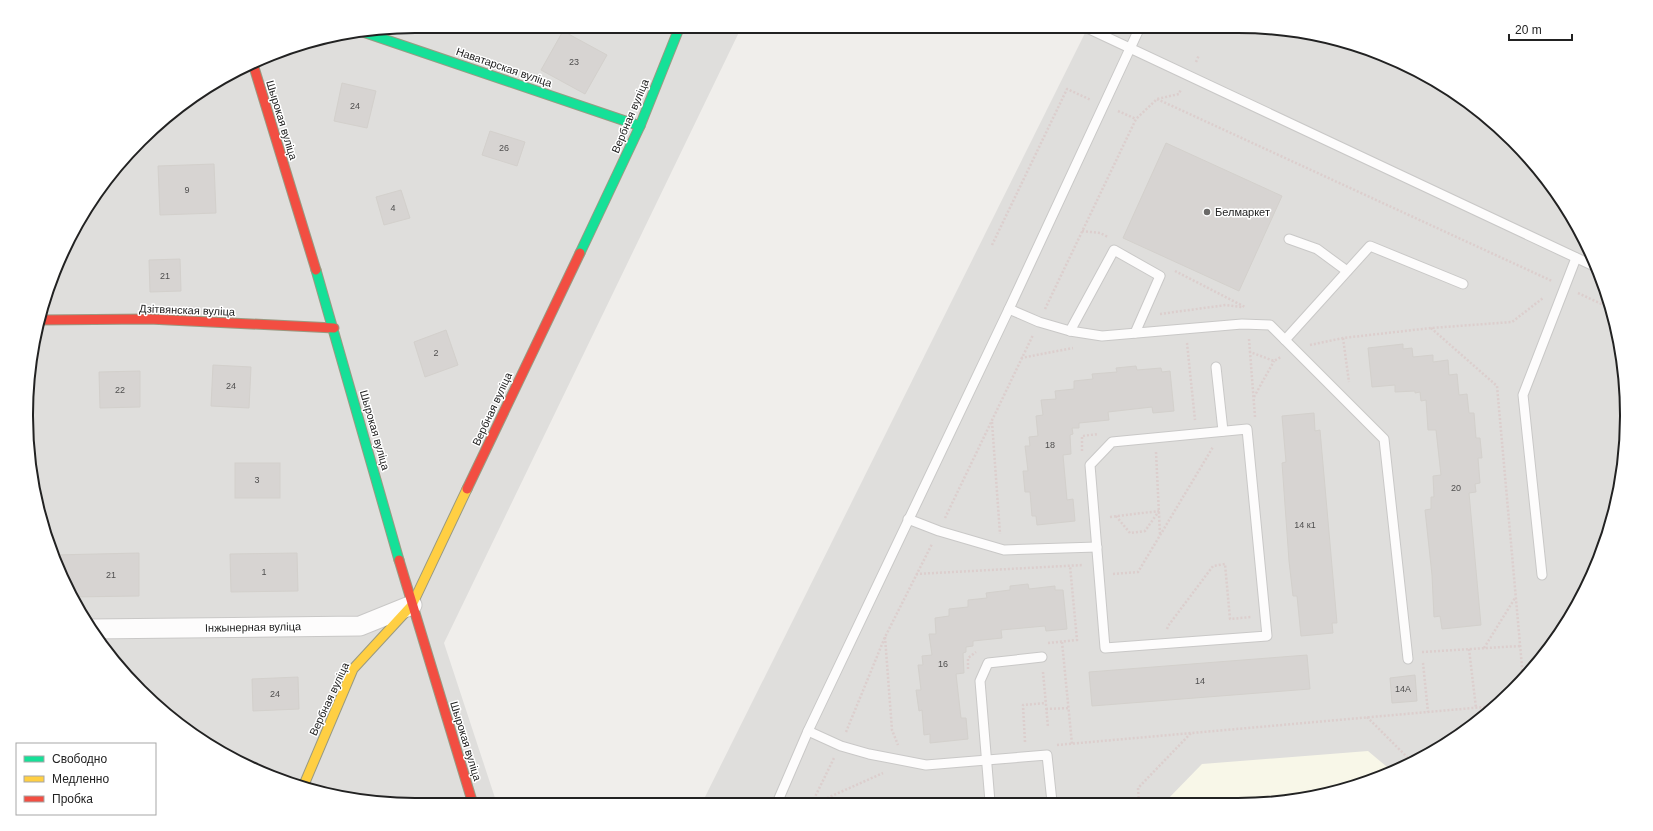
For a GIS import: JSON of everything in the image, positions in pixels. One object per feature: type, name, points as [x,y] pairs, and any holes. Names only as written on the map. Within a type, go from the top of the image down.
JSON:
[{"type":"street","name":"Вербная вуліца","points":[[305,782],[353,669],[412,605],[640,126],[677,33]]},
{"type":"street","name":"Наватарская вуліца","points":[[373,35],[640,126]]},
{"type":"street","name":"Шырокая вуліца","points":[[254,68],[334,328],[412,605],[471,798]]},
{"type":"street","name":"Дзітвянская вуліца","points":[[45,320],[149,319],[334,328]]},
{"type":"street","name":"Інжынерная вуліца","points":[[98,629],[360,626],[412,605]]},
{"type":"lane","points":[[1097,33],[1589,264]]},
{"type":"lane","points":[[779,798],[808,731],[1009,309],[1137,33]]},
{"type":"lane","points":[[1289,239],[1317,249],[1347,271]]},
{"type":"lane","points":[[1285,340],[1370,246],[1463,284]]},
{"type":"lane","points":[[1070,331],[1114,250],[1160,276],[1135,333]]},
{"type":"lane","points":[[1542,575],[1523,395],[1576,258]]},
{"type":"lane","points":[[1009,309],[1039,322],[1070,331],[1102,336],[1242,324],[1270,325],[1384,439],[1408,659]]},
{"type":"lane","points":[[1216,367],[1223,431]]},
{"type":"lane","points":[[1247,429],[1267,636],[1105,648],[1090,465],[1112,442],[1155,438],[1247,429]]},
{"type":"lane","points":[[908,519],[939,531],[1004,550],[1097,547]]},
{"type":"lane","points":[[990,798],[980,682],[988,663],[1042,657]]},
{"type":"lane","points":[[808,731],[841,746],[869,754],[926,765],[1047,755],[1052,798]]},
{"type":"path","points":[[815,798],[841,746],[885,637],[939,531],[1136,119],[1157,99],[1179,94],[1199,55]]},
{"type":"path","points":[[992,245],[1067,89],[1136,119]]},
{"type":"path","points":[[1157,99],[1603,305]]},
{"type":"path","points":[[1184,310],[1195,422]]},
{"type":"path","points":[[1431,328],[1497,386],[1522,671]]},
{"type":"path","points":[[1248,336],[1250,352]]},
{"type":"path","points":[[1343,338],[1352,406]]},
{"type":"path","points":[[1253,398],[1274,360]]},
{"type":"path","points":[[992,420],[1000,541]]},
{"type":"path","points":[[1099,575],[1138,572],[1223,431]]},
{"type":"path","points":[[1155,438],[1160,536]]},
{"type":"path","points":[[1115,516],[1130,533],[1145,531],[1159,511]]},
{"type":"path","points":[[1110,524],[1109,517],[1159,511]]},
{"type":"path","points":[[916,574],[1098,564]]},
{"type":"path","points":[[1167,644],[1168,626],[1213,566],[1225,564],[1230,619],[1265,616]]},
{"type":"path","points":[[1113,567],[1115,582]]},
{"type":"path","points":[[1484,648],[1516,597]]},
{"type":"path","points":[[827,798],[906,762],[892,730],[885,637]]},
{"type":"path","points":[[1062,642],[1072,744]]},
{"type":"path","points":[[1428,712],[1421,652],[1520,646]]},
{"type":"path","points":[[1469,649],[1476,708]]},
{"type":"path","points":[[1042,657],[1048,727]]},
{"type":"path","points":[[1026,748],[1023,705],[1046,703]]},
{"type":"path","points":[[1057,745],[1485,707]]},
{"type":"path","points":[[1046,709],[1069,708]]},
{"type":"path","points":[[1367,717],[1408,758]]},
{"type":"path","points":[[1139,798],[1138,788],[1192,732]]},
{"type":"shaded area","points":[[739,33],[444,643],[495,798],[416,798],[366,795],[341,791],[293,778],[246,759],[203,734],[163,703],[128,668],[97,628],[72,585],[53,538],[40,490],[36,465],[33,416],[36,366],[40,341],[53,293],[72,246],[97,203],[112,183],[128,163],[163,128],[203,97],[224,84],[246,72],[293,53],[341,40],[390,34]]},
{"type":"shaded area","points":[[1085,33],[1263,34],[1312,40],[1360,53],[1407,72],[1450,97],[1470,112],[1508,145],[1525,163],[1556,203],[1581,246],[1591,269],[1600,293],[1613,341],[1617,366],[1620,416],[1617,465],[1613,490],[1600,538],[1591,562],[1581,585],[1556,628],[1525,668],[1508,686],[1490,703],[1450,734],[1407,759],[1360,778],[1312,791],[1287,795],[1238,798],[704,798]]},
{"type":"shaded area","points":[[1368,751],[1388,767],[1336,785],[1287,795],[1238,798],[1169,798],[1202,764]]},
{"type":"building","points":[[562,33],[567,33],[607,55],[585,94],[541,70]]},
{"type":"building","points":[[342,83],[376,91],[367,128],[334,121]]},
{"type":"building","points":[[490,131],[525,142],[517,166],[482,155]]},
{"type":"building","points":[[1166,143],[1282,196],[1239,291],[1123,238]]},
{"type":"building","points":[[214,164],[216,213],[160,215],[158,166]]},
{"type":"building","points":[[401,190],[410,218],[384,225],[376,197]]},
{"type":"building","points":[[180,259],[181,291],[150,292],[149,260]]},
{"type":"building","points":[[446,330],[458,365],[425,377],[414,342]]},
{"type":"building","points":[[1403,344],[1403,349],[1412,348],[1413,357],[1433,355],[1433,362],[1448,360],[1449,375],[1457,374],[1459,395],[1467,394],[1469,413],[1474,413],[1476,438],[1480,438],[1482,458],[1478,458],[1480,483],[1475,484],[1476,492],[1469,493],[1481,625],[1442,629],[1440,616],[1434,617],[1432,575],[1425,510],[1431,509],[1431,497],[1434,497],[1433,476],[1441,475],[1436,430],[1428,430],[1426,400],[1421,401],[1420,392],[1395,392],[1395,385],[1372,387],[1368,348]]},
{"type":"building","points":[[213,365],[251,367],[249,408],[211,406]]},
{"type":"building","points":[[1136,366],[1137,370],[1161,368],[1162,372],[1170,371],[1174,411],[1153,413],[1152,407],[1108,412],[1109,420],[1079,423],[1079,428],[1072,428],[1073,434],[1070,435],[1071,454],[1063,455],[1067,500],[1073,499],[1075,521],[1037,525],[1036,516],[1032,516],[1030,492],[1025,492],[1023,471],[1028,471],[1025,446],[1030,446],[1029,437],[1038,436],[1036,416],[1043,415],[1041,400],[1056,399],[1055,391],[1074,389],[1074,381],[1093,379],[1092,374],[1117,372],[1116,368]]},
{"type":"building","points":[[140,371],[140,407],[100,408],[99,372]]},
{"type":"building","points":[[1314,413],[1315,431],[1320,430],[1337,623],[1332,623],[1333,633],[1301,636],[1297,596],[1293,596],[1289,561],[1282,463],[1286,462],[1282,416]]},
{"type":"building","points":[[235,463],[280,463],[280,498],[235,498]]},
{"type":"building","points":[[139,553],[139,596],[78,597],[59,555]]},
{"type":"building","points":[[297,553],[298,591],[231,592],[230,554]]},
{"type":"building","points":[[1028,584],[1029,589],[1055,586],[1055,590],[1063,590],[1067,629],[1046,631],[1045,626],[1001,630],[1002,638],[973,641],[973,646],[966,647],[966,652],[963,653],[964,673],[956,674],[961,718],[966,718],[968,739],[930,743],[930,734],[924,735],[922,710],[919,711],[916,690],[921,690],[918,665],[923,665],[922,656],[932,655],[929,634],[936,634],[935,618],[949,616],[949,609],[968,607],[968,600],[987,598],[986,593],[1010,590],[1010,586]]},
{"type":"building","points":[[1307,655],[1310,689],[1092,706],[1089,672]]},
{"type":"building","points":[[1415,675],[1417,701],[1392,703],[1390,678]]},
{"type":"building","points":[[298,677],[299,709],[253,711],[252,679]]},
{"type":"traffic: fast","points":[[580,253],[640,126],[677,33]]},
{"type":"traffic: fast","points":[[373,35],[640,126]]},
{"type":"traffic: fast","points":[[316,270],[399,560]]},
{"type":"traffic: slow","points":[[305,782],[353,669],[412,605],[467,489]]},
{"type":"traffic: jam","points":[[254,68],[316,270]]},
{"type":"traffic: jam","points":[[467,489],[580,253]]},
{"type":"traffic: jam","points":[[45,320],[149,319],[334,328]]},
{"type":"traffic: jam","points":[[399,560],[471,798]]},
{"type":"place","name":"Белмаркет","points":[[1207,212]]}]
